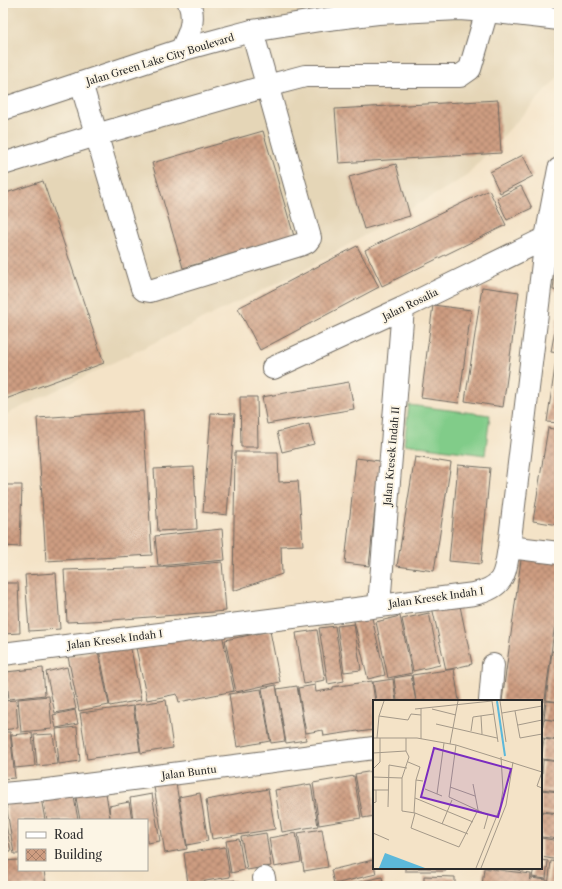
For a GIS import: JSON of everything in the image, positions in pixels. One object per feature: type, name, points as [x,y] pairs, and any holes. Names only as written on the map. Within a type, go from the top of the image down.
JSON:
[{"type":"street","points":[[182,50],[191,31],[192,10],[189,3]]},
{"type":"street","points":[[3,164],[96,135],[305,76],[460,76],[470,69],[488,7]]},
{"type":"street","name":"Jalan Green Lake City Boulevard","points":[[3,109],[182,50],[252,31],[320,20],[378,13],[488,7],[559,19]]},
{"type":"street","points":[[81,83],[142,288],[150,291],[303,244],[310,238],[252,31]]},
{"type":"street","name":"Jalan Kresek Indah I","points":[[3,654],[474,594],[486,591],[498,583],[505,574],[509,547],[553,239],[559,169]]},
{"type":"street","name":"Jalan Rosalia","points":[[274,368],[553,239]]},
{"type":"street","name":"Jalan Kresek Indah II","points":[[379,605],[403,308]]},
{"type":"street","points":[[509,547],[559,553]]},
{"type":"street","points":[[490,700],[493,665]]},
{"type":"street","name":"Jalan Buntu","points":[[3,794],[47,790],[373,748]]},
{"type":"shaded area","points":[[3,3],[559,3],[559,76],[465,177],[308,268],[3,416]]},
{"type":"green space","points":[[409,405],[490,415],[485,455],[404,444]]},
{"type":"building","points":[[498,100],[501,153],[339,163],[335,109]]},
{"type":"building","points":[[263,131],[294,236],[183,268],[152,163]]},
{"type":"building","points":[[523,155],[533,176],[500,193],[490,172]]},
{"type":"building","points":[[396,164],[410,216],[364,229],[349,177]]},
{"type":"building","points":[[43,181],[104,363],[3,400],[3,194]]},
{"type":"building","points":[[521,186],[532,208],[507,220],[497,198]]},
{"type":"building","points":[[489,190],[506,225],[382,286],[365,250]]},
{"type":"building","points":[[357,246],[379,287],[260,350],[238,308]]},
{"type":"building","points":[[559,249],[559,291],[553,290]]},
{"type":"building","points":[[482,287],[519,292],[503,407],[465,401]]},
{"type":"building","points":[[433,305],[471,310],[459,403],[421,398]]},
{"type":"building","points":[[557,318],[559,318],[559,353],[551,352]]},
{"type":"building","points":[[556,360],[559,360],[559,423],[547,422]]},
{"type":"building","points":[[349,382],[354,409],[267,424],[262,397]]},
{"type":"building","points":[[240,397],[257,397],[258,447],[241,447]]},
{"type":"building","points":[[143,411],[152,555],[46,561],[37,418]]},
{"type":"building","points":[[211,413],[235,414],[227,515],[203,512]]},
{"type":"building","points":[[309,424],[314,444],[282,452],[277,432]]},
{"type":"building","points":[[548,428],[559,430],[559,525],[533,521]]},
{"type":"building","points":[[235,452],[278,452],[279,482],[298,481],[303,545],[281,546],[282,574],[233,591]]},
{"type":"building","points":[[415,457],[451,463],[434,571],[397,566]]},
{"type":"building","points":[[356,458],[380,461],[369,566],[345,563]]},
{"type":"building","points":[[458,465],[490,468],[481,564],[449,561]]},
{"type":"building","points":[[194,467],[197,529],[158,531],[154,469]]},
{"type":"building","points":[[3,485],[22,485],[20,547],[3,546]]},
{"type":"building","points":[[222,529],[225,560],[158,566],[155,536]]},
{"type":"building","points":[[522,552],[559,557],[559,592],[542,723],[542,700],[502,700]]},
{"type":"building","points":[[222,562],[226,611],[67,622],[64,570],[165,567]]},
{"type":"building","points":[[56,573],[60,629],[29,631],[25,575]]},
{"type":"building","points":[[3,583],[18,583],[20,633],[3,634]]},
{"type":"building","points":[[459,601],[472,664],[446,670],[432,607]]},
{"type":"building","points":[[370,609],[385,675],[368,679],[352,613]]},
{"type":"building","points":[[429,613],[440,665],[413,671],[402,619]]},
{"type":"building","points":[[400,616],[412,673],[388,678],[376,622]]},
{"type":"building","points":[[354,624],[361,670],[344,672],[337,626]]},
{"type":"building","points":[[335,626],[344,681],[328,684],[319,628]]},
{"type":"building","points":[[556,628],[559,629],[559,651],[554,651]]},
{"type":"building","points":[[221,629],[234,691],[179,702],[177,694],[147,700],[136,648]]},
{"type":"building","points":[[317,630],[325,680],[304,684],[296,633]]},
{"type":"building","points":[[270,631],[280,682],[236,692],[225,640]]},
{"type":"building","points":[[129,639],[141,700],[110,706],[98,645]]},
{"type":"building","points":[[98,651],[109,705],[79,711],[68,657]]},
{"type":"building","points":[[552,651],[559,652],[559,702],[546,700]]},
{"type":"building","points":[[67,667],[76,709],[55,713],[46,672]]},
{"type":"building","points":[[4,668],[7,699],[3,699]]},
{"type":"building","points":[[43,668],[45,695],[9,699],[6,672]]},
{"type":"building","points":[[454,669],[459,700],[416,700],[412,675]]},
{"type":"building","points":[[411,675],[416,700],[397,700],[394,678]]},
{"type":"building","points":[[393,679],[396,700],[376,700],[373,682]]},
{"type":"building","points":[[372,681],[375,700],[373,700],[373,730],[324,736],[323,730],[306,733],[298,688],[315,685],[316,692],[333,689],[333,687]]},
{"type":"building","points":[[276,685],[285,741],[271,743],[262,688]]},
{"type":"building","points":[[297,686],[306,740],[286,743],[277,689]]},
{"type":"building","points":[[261,689],[270,741],[237,747],[229,694]]},
{"type":"building","points":[[49,696],[52,729],[21,732],[18,699]]},
{"type":"building","points":[[16,700],[18,728],[3,730],[3,701]]},
{"type":"building","points":[[166,700],[173,748],[141,753],[134,705]]},
{"type":"building","points":[[546,701],[559,702],[559,721],[544,719]]},
{"type":"building","points":[[133,706],[140,751],[87,759],[80,713]]},
{"type":"building","points":[[75,710],[78,724],[56,728],[53,715]]},
{"type":"building","points":[[544,719],[559,721],[559,740],[542,738]]},
{"type":"building","points":[[77,727],[80,761],[59,764],[56,729]]},
{"type":"building","points":[[3,732],[10,732],[15,778],[3,779]]},
{"type":"building","points":[[32,733],[35,766],[15,768],[11,735]]},
{"type":"building","points":[[53,734],[57,764],[37,766],[34,735]]},
{"type":"building","points":[[544,739],[559,741],[559,761],[542,759]]},
{"type":"building","points":[[543,760],[559,762],[559,791],[542,789]]},
{"type":"building","points":[[373,771],[373,816],[363,818],[355,774]]},
{"type":"building","points":[[354,776],[361,818],[319,825],[313,783]]},
{"type":"building","points":[[175,778],[187,849],[165,853],[153,781]]},
{"type":"building","points":[[311,784],[318,826],[282,832],[275,790]]},
{"type":"building","points":[[105,787],[110,818],[109,806],[129,802],[132,819],[80,819],[75,792]]},
{"type":"building","points":[[268,789],[275,829],[212,839],[206,800]]},
{"type":"building","points":[[542,790],[559,792],[559,813],[542,811]]},
{"type":"building","points":[[73,791],[78,819],[47,819],[43,796]]},
{"type":"building","points":[[200,793],[208,841],[187,845],[179,797]]},
{"type":"building","points":[[152,794],[160,841],[148,843],[148,819],[133,819],[130,798]]},
{"type":"building","points":[[41,798],[45,819],[18,819],[18,854],[14,854],[6,804]]},
{"type":"building","points":[[3,808],[11,851],[3,852]]},
{"type":"building","points":[[542,812],[559,814],[559,839],[542,837]]},
{"type":"building","points":[[322,829],[328,867],[304,871],[298,833]]},
{"type":"building","points":[[266,833],[271,866],[247,870],[241,837]]},
{"type":"building","points":[[296,833],[301,862],[274,867],[269,838]]},
{"type":"building","points":[[542,838],[559,841],[559,860],[542,857]]},
{"type":"building","points":[[239,839],[244,870],[231,873],[226,841]]},
{"type":"building","points":[[225,847],[230,877],[188,884],[184,853]]},
{"type":"building","points":[[18,860],[18,871],[44,871],[46,886],[3,886],[3,861]]},
{"type":"building","points":[[373,860],[373,869],[375,869],[376,874],[334,884],[331,870]]},
{"type":"building","points":[[542,860],[548,861],[546,879],[532,877],[534,869],[542,869]]},
{"type":"building","points":[[551,861],[559,862],[559,886],[548,886]]},
{"type":"building","points":[[405,869],[446,869],[446,871],[405,871]]},
{"type":"building","points":[[484,869],[531,874],[530,886],[482,886]]},
{"type":"building","points":[[511,869],[525,869],[524,871]]},
{"type":"building","points":[[424,876],[455,877],[455,886],[424,886]]},
{"type":"building","points":[[382,877],[384,886],[344,886],[344,885]]},
{"type":"building","points":[[531,878],[547,880],[547,886],[530,886]]},
{"type":"building","points":[[235,880],[236,886],[198,886],[198,885]]}]
